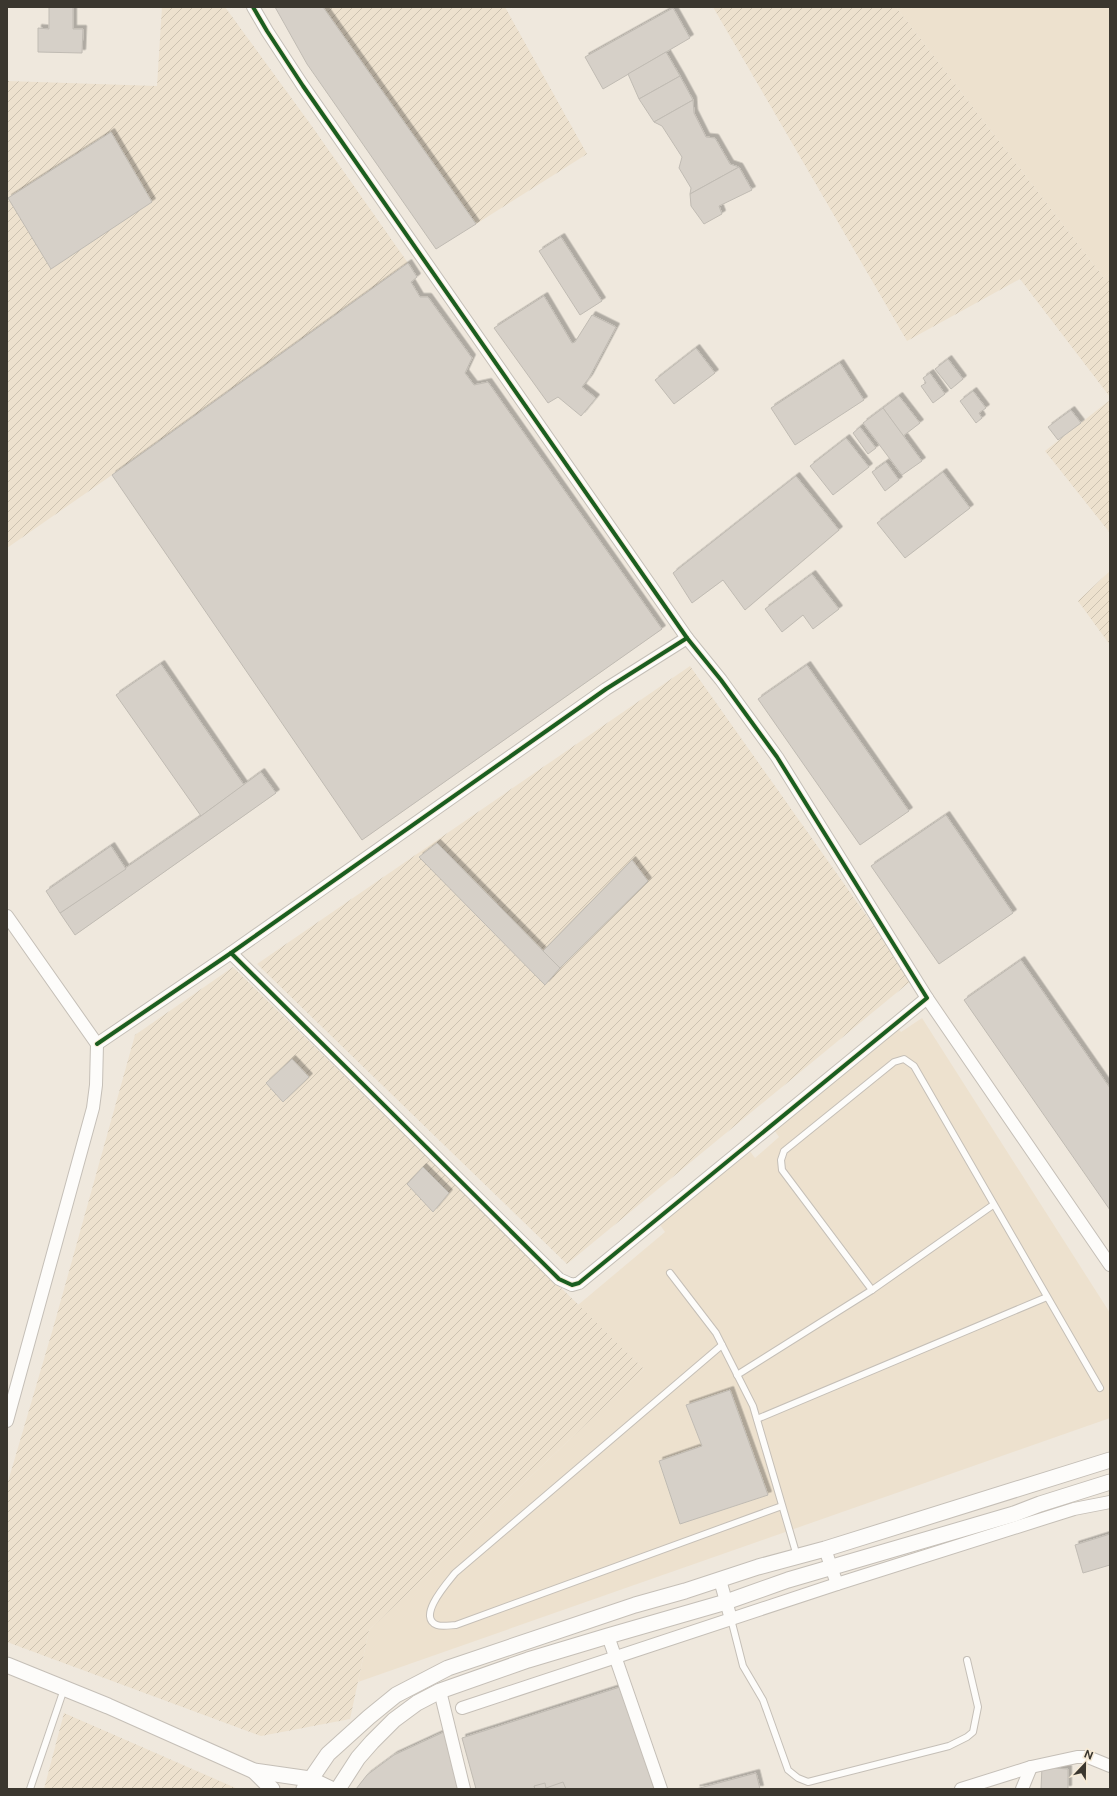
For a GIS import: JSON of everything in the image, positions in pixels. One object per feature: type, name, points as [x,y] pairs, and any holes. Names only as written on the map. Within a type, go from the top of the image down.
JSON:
[{"type":"street","points":[[253,7],[303,86],[687,638],[777,757],[927,998],[1110,1266]]},
{"type":"street","points":[[96,1044],[231,953],[606,689],[687,638]]},
{"type":"street","points":[[7,916],[96,1044],[96,1085],[93,1108],[7,1421]]},
{"type":"street","points":[[231,953],[559,1279],[572,1285],[579,1282],[927,998]]},
{"type":"street","points":[[307,1784],[328,1754],[369,1717],[396,1695],[448,1668],[635,1605],[720,1580],[758,1567],[825,1549],[1034,1485],[1110,1460]]},
{"type":"street","points":[[338,1789],[358,1758],[394,1720],[417,1703],[440,1691],[528,1660],[726,1602],[788,1580],[1014,1514],[1040,1504],[1110,1482]]},
{"type":"street","points":[[1034,1485],[1040,1504]]},
{"type":"street","points":[[1070,1495],[1074,1510]]},
{"type":"street","points":[[462,1708],[837,1584],[1074,1510],[1110,1502]]},
{"type":"street","points":[[825,1549],[837,1584]]},
{"type":"street","points":[[720,1580],[731,1619]]},
{"type":"street","points":[[608,1636],[661,1789]]},
{"type":"street","points":[[7,1665],[108,1706],[254,1771],[331,1789]]},
{"type":"street","points":[[440,1691],[464,1789]]},
{"type":"street","points":[[961,1789],[1031,1767],[1077,1757],[1088,1757],[1110,1766]]},
{"type":"street","points":[[1022,1789],[1031,1767]]},
{"type":"street","points":[[254,1771],[272,1789]]},
{"type":"lane","points":[[872,1290],[782,1170],[780,1160],[784,1151],[894,1062],[904,1059],[914,1066],[1100,1388]]},
{"type":"lane","points":[[737,1375],[872,1290],[993,1205]]},
{"type":"lane","points":[[670,1273],[716,1333],[753,1406],[797,1557]]},
{"type":"lane","points":[[756,1419],[1047,1297]]},
{"type":"lane","points":[[722,1345],[455,1573],[434,1602],[430,1614],[432,1620],[438,1625],[456,1625],[782,1506]]},
{"type":"lane","points":[[731,1619],[744,1666],[763,1700],[788,1770],[798,1778],[808,1782],[949,1746],[968,1737],[973,1732],[978,1707],[967,1660]]},
{"type":"lane","points":[[30,1789],[65,1688]]},
{"type":"shaded area","points":[[162,7],[225,7],[311,125],[408,263],[112,475],[7,548],[7,81],[157,86]]},
{"type":"shaded area","points":[[323,7],[505,7],[587,154],[476,224]]},
{"type":"shaded area","points":[[713,7],[896,7],[1104,278],[1110,273],[1110,397],[1020,279],[907,341]]},
{"type":"shaded area","points":[[896,7],[1110,7],[1110,273],[1104,278]]},
{"type":"shaded area","points":[[1110,400],[1110,533],[1045,451]]},
{"type":"shaded area","points":[[1110,571],[1110,645],[1078,601]]},
{"type":"shaded area","points":[[690,666],[912,980],[567,1264],[257,964]]},
{"type":"shaded area","points":[[233,967],[644,1369],[369,1630],[350,1719],[261,1736],[7,1642],[7,1485],[54,1325],[135,1035]]},
{"type":"shaded area","points":[[922,1018],[1110,1313],[1110,1418],[358,1682],[369,1630],[644,1369],[578,1305],[665,1232],[658,1222],[746,1146],[755,1158],[779,1137],[772,1127],[894,1024],[901,1032]]},
{"type":"shaded area","points":[[64,1713],[238,1789],[44,1789]]},
{"type":"building","points":[[49,7],[73,7],[73,29],[83,29],[82,53],[38,52],[38,28],[49,29]]},
{"type":"building","points":[[275,7],[323,7],[476,224],[436,249],[307,64]]},
{"type":"building","points":[[673,8],[690,38],[603,89],[585,57]]},
{"type":"building","points":[[666,52],[680,76],[639,99],[628,74]]},
{"type":"building","points":[[680,76],[693,100],[654,122],[639,99]]},
{"type":"building","points":[[693,100],[694,113],[706,137],[715,138],[730,164],[739,167],[690,194],[691,188],[679,168],[682,157],[662,126],[654,122]]},
{"type":"building","points":[[111,132],[152,202],[51,269],[8,198]]},
{"type":"building","points":[[739,167],[752,190],[719,206],[722,214],[704,224],[691,206],[690,194]]},
{"type":"building","points":[[561,237],[602,301],[580,315],[539,251]]},
{"type":"building","points":[[408,263],[417,277],[411,282],[420,297],[428,297],[472,358],[465,373],[474,385],[488,382],[662,629],[362,840],[112,475]]},
{"type":"building","points":[[544,296],[572,343],[575,342],[592,315],[616,327],[589,378],[582,387],[596,398],[581,416],[558,397],[548,403],[494,328]]},
{"type":"building","points":[[696,348],[715,373],[674,404],[655,380]]},
{"type":"building","points":[[948,359],[963,379],[951,389],[935,369]]},
{"type":"building","points":[[840,363],[864,400],[795,445],[771,408]]},
{"type":"building","points":[[930,373],[945,394],[933,403],[921,386],[926,383],[923,378]]},
{"type":"building","points":[[973,391],[986,408],[979,413],[982,418],[976,423],[960,401]]},
{"type":"building","points":[[899,396],[920,423],[903,436],[883,408]]},
{"type":"building","points":[[883,408],[922,461],[902,475],[863,423]]},
{"type":"building","points":[[1071,410],[1081,423],[1058,440],[1048,427]]},
{"type":"building","points":[[860,427],[876,448],[868,454],[853,433]]},
{"type":"building","points":[[846,438],[869,467],[833,495],[810,466]]},
{"type":"building","points":[[886,462],[899,480],[885,491],[872,472]]},
{"type":"building","points":[[943,472],[970,508],[905,558],[877,523]]},
{"type":"building","points":[[796,476],[839,530],[745,610],[723,580],[692,603],[673,573]]},
{"type":"building","points":[[812,574],[839,609],[813,629],[803,615],[782,632],[765,609]]},
{"type":"building","points":[[161,664],[244,785],[201,816],[116,695]]},
{"type":"building","points":[[807,665],[909,811],[860,845],[758,699]]},
{"type":"building","points":[[261,772],[276,793],[75,935],[60,913],[201,816]]},
{"type":"building","points":[[946,815],[1013,913],[939,964],[871,866]]},
{"type":"building","points":[[437,843],[560,968],[545,985],[419,857]]},
{"type":"building","points":[[111,846],[126,869],[60,913],[46,891]]},
{"type":"building","points":[[632,860],[648,881],[560,968],[543,951]]},
{"type":"building","points":[[1021,960],[1110,1088],[1110,1210],[964,1000]]},
{"type":"building","points":[[292,1059],[309,1077],[283,1102],[266,1083]]},
{"type":"building","points":[[423,1167],[449,1193],[433,1212],[407,1184]]},
{"type":"building","points":[[730,1390],[768,1495],[680,1524],[659,1461],[702,1446],[686,1405]]},
{"type":"building","points":[[1110,1534],[1110,1565],[1083,1573],[1075,1545]]},
{"type":"building","points":[[623,1686],[654,1789],[476,1789],[462,1738]]},
{"type":"building","points":[[446,1731],[458,1789],[356,1789],[367,1775],[394,1755]]},
{"type":"building","points":[[1042,1767],[1068,1769],[1068,1789],[1041,1789]]},
{"type":"building","points":[[756,1773],[760,1789],[696,1789]]},
{"type":"building","points":[[563,1782],[566,1789],[535,1789],[534,1786],[545,1783],[546,1788]]},
{"type":"cycle path","points":[[97,1044],[231,953],[606,689],[687,638],[303,86],[253,7]]},
{"type":"cycle path","points":[[231,953],[559,1279],[572,1285],[579,1283],[927,998],[777,757],[721,680],[687,638]]}]
